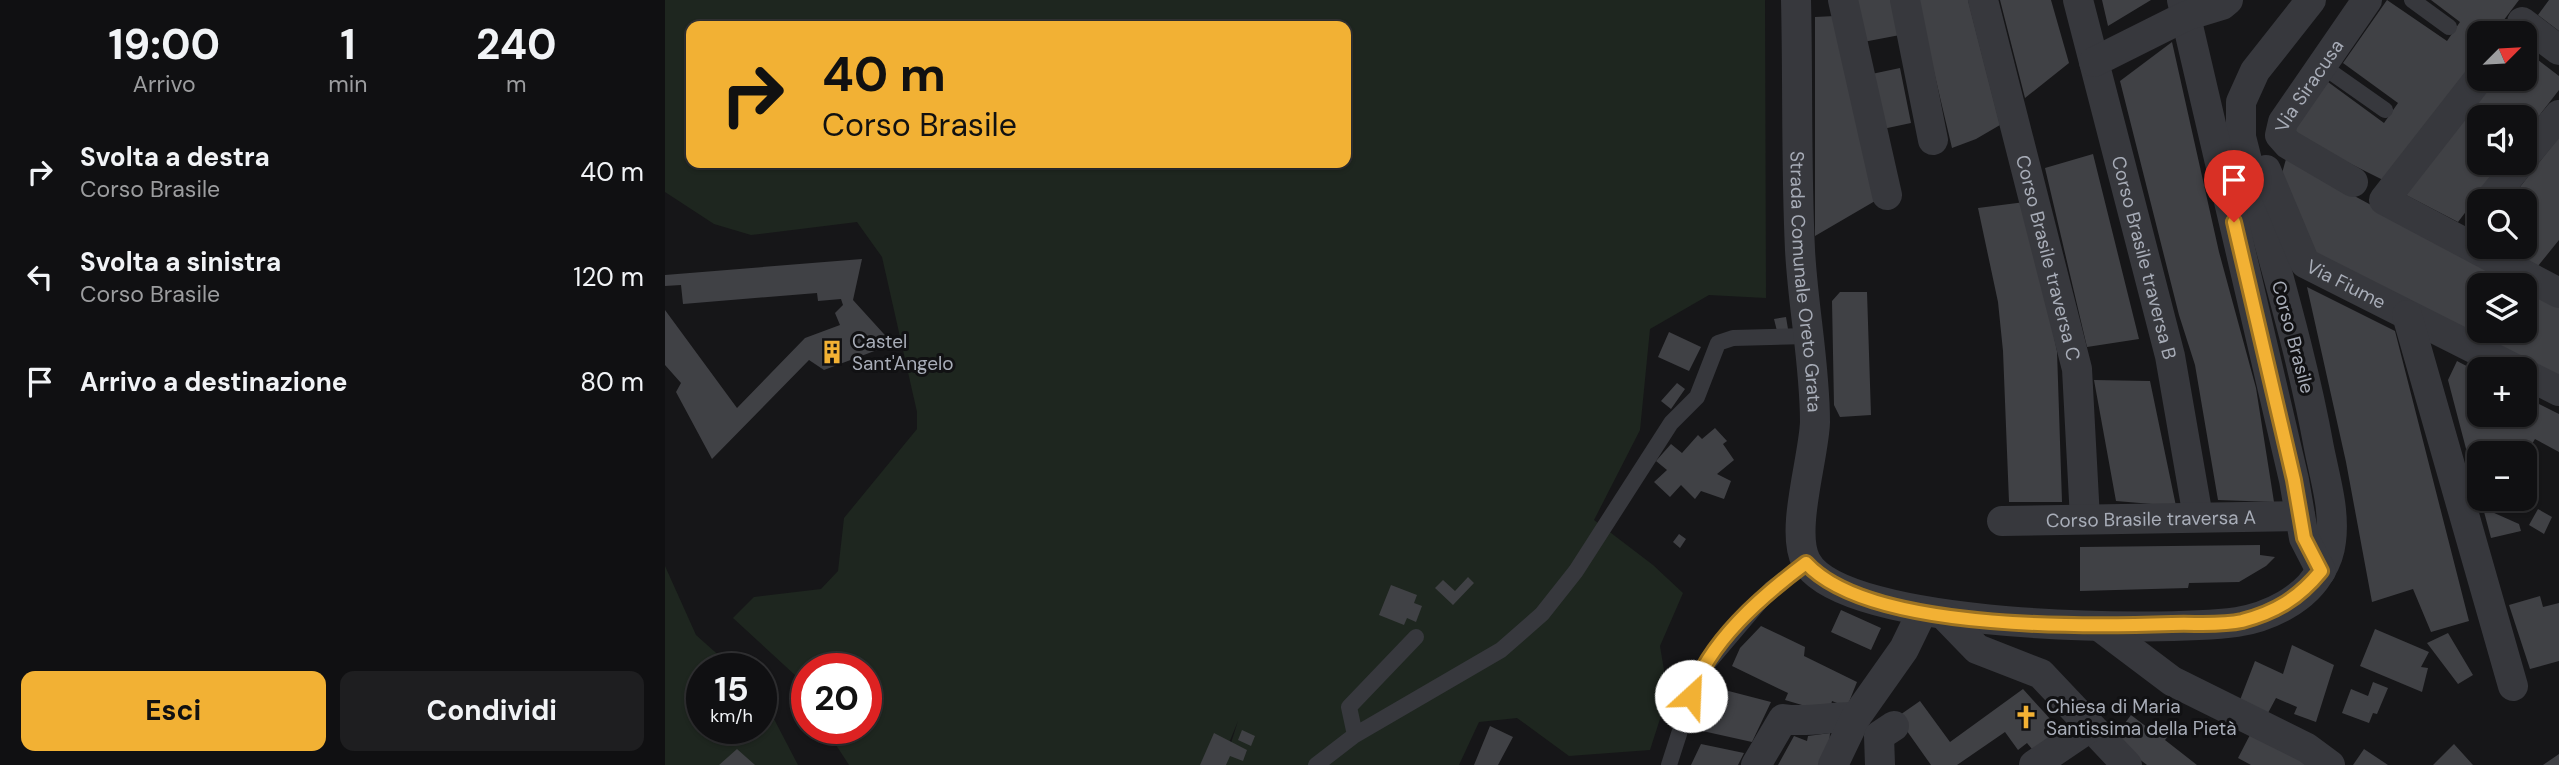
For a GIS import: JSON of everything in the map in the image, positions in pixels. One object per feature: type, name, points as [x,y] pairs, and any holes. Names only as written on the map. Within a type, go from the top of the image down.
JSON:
[{"type":"street","name":"Strada Comunale Oreto Grata","points":[[1796,0],[1800,250],[1815,423],[1802,518],[1802,549],[1806,563]]},
{"type":"street","points":[[1843,0],[1887,195]]},
{"type":"street","points":[[1905,0],[1933,140]]},
{"type":"street","name":"Corso Brasile traversa C","points":[[1983,0],[2077,369],[2085,519]]},
{"type":"street","name":"Corso Brasile traversa B","points":[[2078,0],[2170,356],[2198,517]]},
{"type":"street","points":[[2094,62],[2184,8],[2223,5],[2228,0]]},
{"type":"street","name":"Corso Brasile","points":[[1806,563],[1819,577],[1851,593],[1934,614],[2099,626],[2239,621],[2276,610],[2302,594],[2321,571],[2331,543],[2329,500],[2308,388],[2241,137],[2241,102],[2255,71],[2311,0]]},
{"type":"street","name":"Via Siracusa","points":[[2353,182],[2288,144],[2280,135],[2283,122],[2367,0]]},
{"type":"street","name":"Corso Brasile","points":[[2184,8],[2304,538],[2321,571]]},
{"type":"street","points":[[2525,18],[2559,50]]},
{"type":"street","points":[[2469,91],[2384,200],[2554,281]]},
{"type":"street","points":[[2537,142],[2559,115]]},
{"type":"street","name":"Via Fiume","points":[[2241,137],[2252,145],[2263,161],[2305,263],[2491,357]]},
{"type":"street","points":[[2499,189],[2510,175]]},
{"type":"street","points":[[2459,238],[2467,228]]},
{"type":"street","points":[[2407,316],[2513,686]]},
{"type":"street","points":[[2537,380],[2559,391]]},
{"type":"street","name":"Corso Brasile traversa A","points":[[2002,521],[2300,516]]},
{"type":"street","points":[[1833,765],[1856,717],[1904,649],[1934,614],[1977,649],[2041,674],[2127,765]]},
{"type":"street","points":[[2099,626],[2172,681],[2307,748],[2330,765]]},
{"type":"street","points":[[1756,765],[1783,719],[1807,723],[1836,716],[1856,717]]},
{"type":"street","points":[[1880,765],[1879,736],[1894,726]]},
{"type":"street","points":[[2034,765],[2090,727]]},
{"type":"lane","points":[[2412,0],[2449,27]]},
{"type":"lane","points":[[2321,65],[2385,110]]},
{"type":"lane","points":[[1316,765],[1355,734],[1501,650],[1542,614],[1576,571],[1671,423],[1697,397],[1718,343],[1734,338],[1807,336]]},
{"type":"lane","points":[[1669,765],[1698,675],[1771,589],[1806,563]]},
{"type":"lane","points":[[1355,734],[1349,707],[1416,637]]},
{"type":"shaded area","points":[[665,0],[1765,0],[1766,298],[1709,295],[1650,329],[1640,430],[1594,520],[1653,565],[1683,593],[1660,646],[1668,694],[1650,750],[1569,756],[1517,718],[1479,722],[1459,765],[1224,765],[1238,721],[1220,765],[849,765],[835,744],[882,744],[882,653],[791,653],[791,671],[777,659],[777,653],[771,653],[733,618],[754,597],[821,589],[838,571],[844,518],[917,429],[917,412],[882,257],[857,222],[751,235],[714,224],[665,192]]},
{"type":"shaded area","points":[[665,566],[696,635],[716,653],[686,653],[686,744],[777,744],[777,725],[798,765],[665,765]]},
{"type":"building","points":[[1850,0],[1892,0],[1900,35],[1858,43]]},
{"type":"building","points":[[1917,0],[1968,0],[2000,125],[1976,139],[1952,148]]},
{"type":"building","points":[[2000,0],[2051,0],[2069,63],[2025,98]]},
{"type":"building","points":[[2102,0],[2151,0],[2108,26]]},
{"type":"building","points":[[2387,0],[2447,41],[2460,22],[2431,0],[2519,0],[2503,21],[2467,21],[2467,71],[2385,181],[2291,134],[2328,82],[2384,123],[2398,103],[2343,63]]},
{"type":"building","points":[[2549,0],[2559,0],[2559,31],[2538,15]]},
{"type":"building","points":[[1835,16],[1875,201],[1815,236],[1815,17]]},
{"type":"building","points":[[2172,42],[2219,252],[2256,388],[2274,502],[2218,500],[2195,365],[2179,315],[2120,81]]},
{"type":"building","points":[[2537,59],[2559,76],[2559,90],[2537,118],[2537,105],[2473,105],[2484,91],[2537,91]]},
{"type":"building","points":[[1900,68],[1911,123],[1878,130],[1867,75]]},
{"type":"building","points":[[2467,113],[2467,175],[2494,175],[2483,189],[2467,189],[2467,210],[2458,222],[2404,194]]},
{"type":"building","points":[[2559,137],[2559,240],[2538,266],[2526,259],[2537,259],[2537,189],[2518,189],[2529,175],[2537,175],[2537,165]]},
{"type":"building","points":[[2093,154],[2139,339],[2087,347],[2045,168]]},
{"type":"building","points":[[2286,159],[2497,273],[2467,273],[2467,336],[2305,249],[2279,184]]},
{"type":"building","points":[[2025,202],[2057,351],[2062,502],[2009,502],[2003,351],[1998,302],[1978,208]]},
{"type":"building","name":"Castel Sant'Angelo","points":[[862,259],[853,300],[893,344],[824,370],[809,360],[712,459],[676,392],[681,383],[665,365],[665,310],[737,408],[805,338],[840,325],[835,313],[843,305],[841,299],[818,301],[817,293],[683,304],[681,285],[665,286],[665,275]]},
{"type":"building","points":[[2307,287],[2395,331],[2469,621],[2431,632],[2413,589],[2372,602],[2346,462]]},
{"type":"building","points":[[1840,292],[1867,292],[1871,415],[1840,417],[1834,405],[1832,301]]},
{"type":"building","points":[[2537,295],[2559,307],[2559,385],[2537,373],[2537,357],[2507,357],[2481,343],[2537,343]]},
{"type":"building","points":[[1786,317],[1788,329],[1777,331],[1774,319]]},
{"type":"building","points":[[1669,332],[1701,347],[1689,371],[1658,357]]},
{"type":"building","points":[[2457,361],[2467,366],[2467,427],[2537,427],[2537,403],[2559,414],[2559,452],[2535,439],[2467,441],[2467,452],[2448,380]]},
{"type":"building","points":[[2094,380],[2150,381],[2176,506],[2116,501]]},
{"type":"building","points":[[1677,383],[1685,389],[1671,409],[1661,401]]},
{"type":"building","points":[[1715,428],[1727,441],[1723,444],[1734,460],[1717,474],[1731,481],[1724,499],[1701,491],[1695,499],[1681,485],[1670,497],[1654,482],[1667,470],[1656,461],[1671,444],[1682,453],[1698,435],[1702,439]]},
{"type":"building","points":[[2484,511],[2519,524],[2521,531],[2491,538]]},
{"type":"building","points":[[2537,511],[2552,517],[2544,534],[2529,525]]},
{"type":"building","points":[[1679,534],[1686,539],[1680,548],[1673,542]]},
{"type":"building","points":[[2260,545],[2260,555],[2275,557],[2266,566],[2239,582],[2189,583],[2188,588],[2080,591],[2080,547]]},
{"type":"building","points":[[1468,577],[1474,583],[1453,605],[1435,588],[1443,580],[1455,591]]},
{"type":"building","points":[[1391,585],[1417,595],[1414,603],[1422,606],[1416,622],[1407,618],[1404,625],[1379,615]]},
{"type":"building","points":[[2540,596],[2543,607],[2559,603],[2559,661],[2530,669],[2509,605]]},
{"type":"building","points":[[1841,610],[1881,628],[1871,650],[1831,632]]},
{"type":"building","points":[[1761,626],[1805,647],[1804,656],[1857,682],[1847,707],[1832,701],[1829,713],[1785,700],[1788,693],[1732,666],[1740,648]]},
{"type":"building","points":[[2375,629],[2429,652],[2421,667],[2428,668],[2422,692],[2360,666]]},
{"type":"building","points":[[2448,633],[2473,675],[2458,684],[2427,643]]},
{"type":"building","points":[[2292,645],[2334,665],[2316,722],[2294,714],[2297,707],[2276,698],[2268,713],[2240,700],[2255,661],[2283,674]]},
{"type":"building","points":[[2373,682],[2388,688],[2377,714],[2373,713],[2369,723],[2342,713],[2351,689],[2368,696]]},
{"type":"building","points":[[1717,688],[1771,702],[1752,742],[1698,730]]},
{"type":"building","points":[[2023,689],[2062,732],[2036,754],[2027,743],[2018,750],[2005,732],[1957,765],[1931,765],[1897,717],[1920,701],[1950,742]]},
{"type":"building","points":[[2131,715],[2156,734],[2164,723],[2173,730],[2165,740],[2197,765],[2147,765],[2113,739]]},
{"type":"building","points":[[1490,726],[1513,737],[1498,765],[1474,765]]},
{"type":"building","points":[[1242,730],[1255,736],[1251,746],[1238,740]]},
{"type":"building","points":[[2252,731],[2308,760],[2306,765],[2251,765],[2238,758]]},
{"type":"building","points":[[1214,733],[1247,750],[1243,761],[1230,756],[1226,765],[1200,765]]},
{"type":"building","points":[[1830,733],[1829,745],[1818,765],[1778,765],[1794,736],[1807,741],[1808,736]]},
{"type":"building","points":[[1701,744],[1744,753],[1738,765],[1691,765]]},
{"type":"building","points":[[2454,744],[2473,765],[2433,765]]},
{"type":"building","points":[[737,749],[755,765],[719,765]]},
{"type":"building","points":[[2364,749],[2388,765],[2353,765]]},
{"type":"building","points":[[2559,754],[2559,765],[2543,765]]},
{"type":"place","name":"Castel Sant'Angelo","points":[[832,352]]},
{"type":"place","name":"Chiesa di Maria Santissima della Pietà","points":[[2026,717]]},
{"type":"route","points":[[1691,696],[1698,675],[1735,628],[1771,589],[1806,563],[1819,577],[1851,593],[1922,612],[2073,625],[2239,621],[2276,610],[2302,594],[2321,571],[2304,538],[2294,480],[2234,222]]}]
